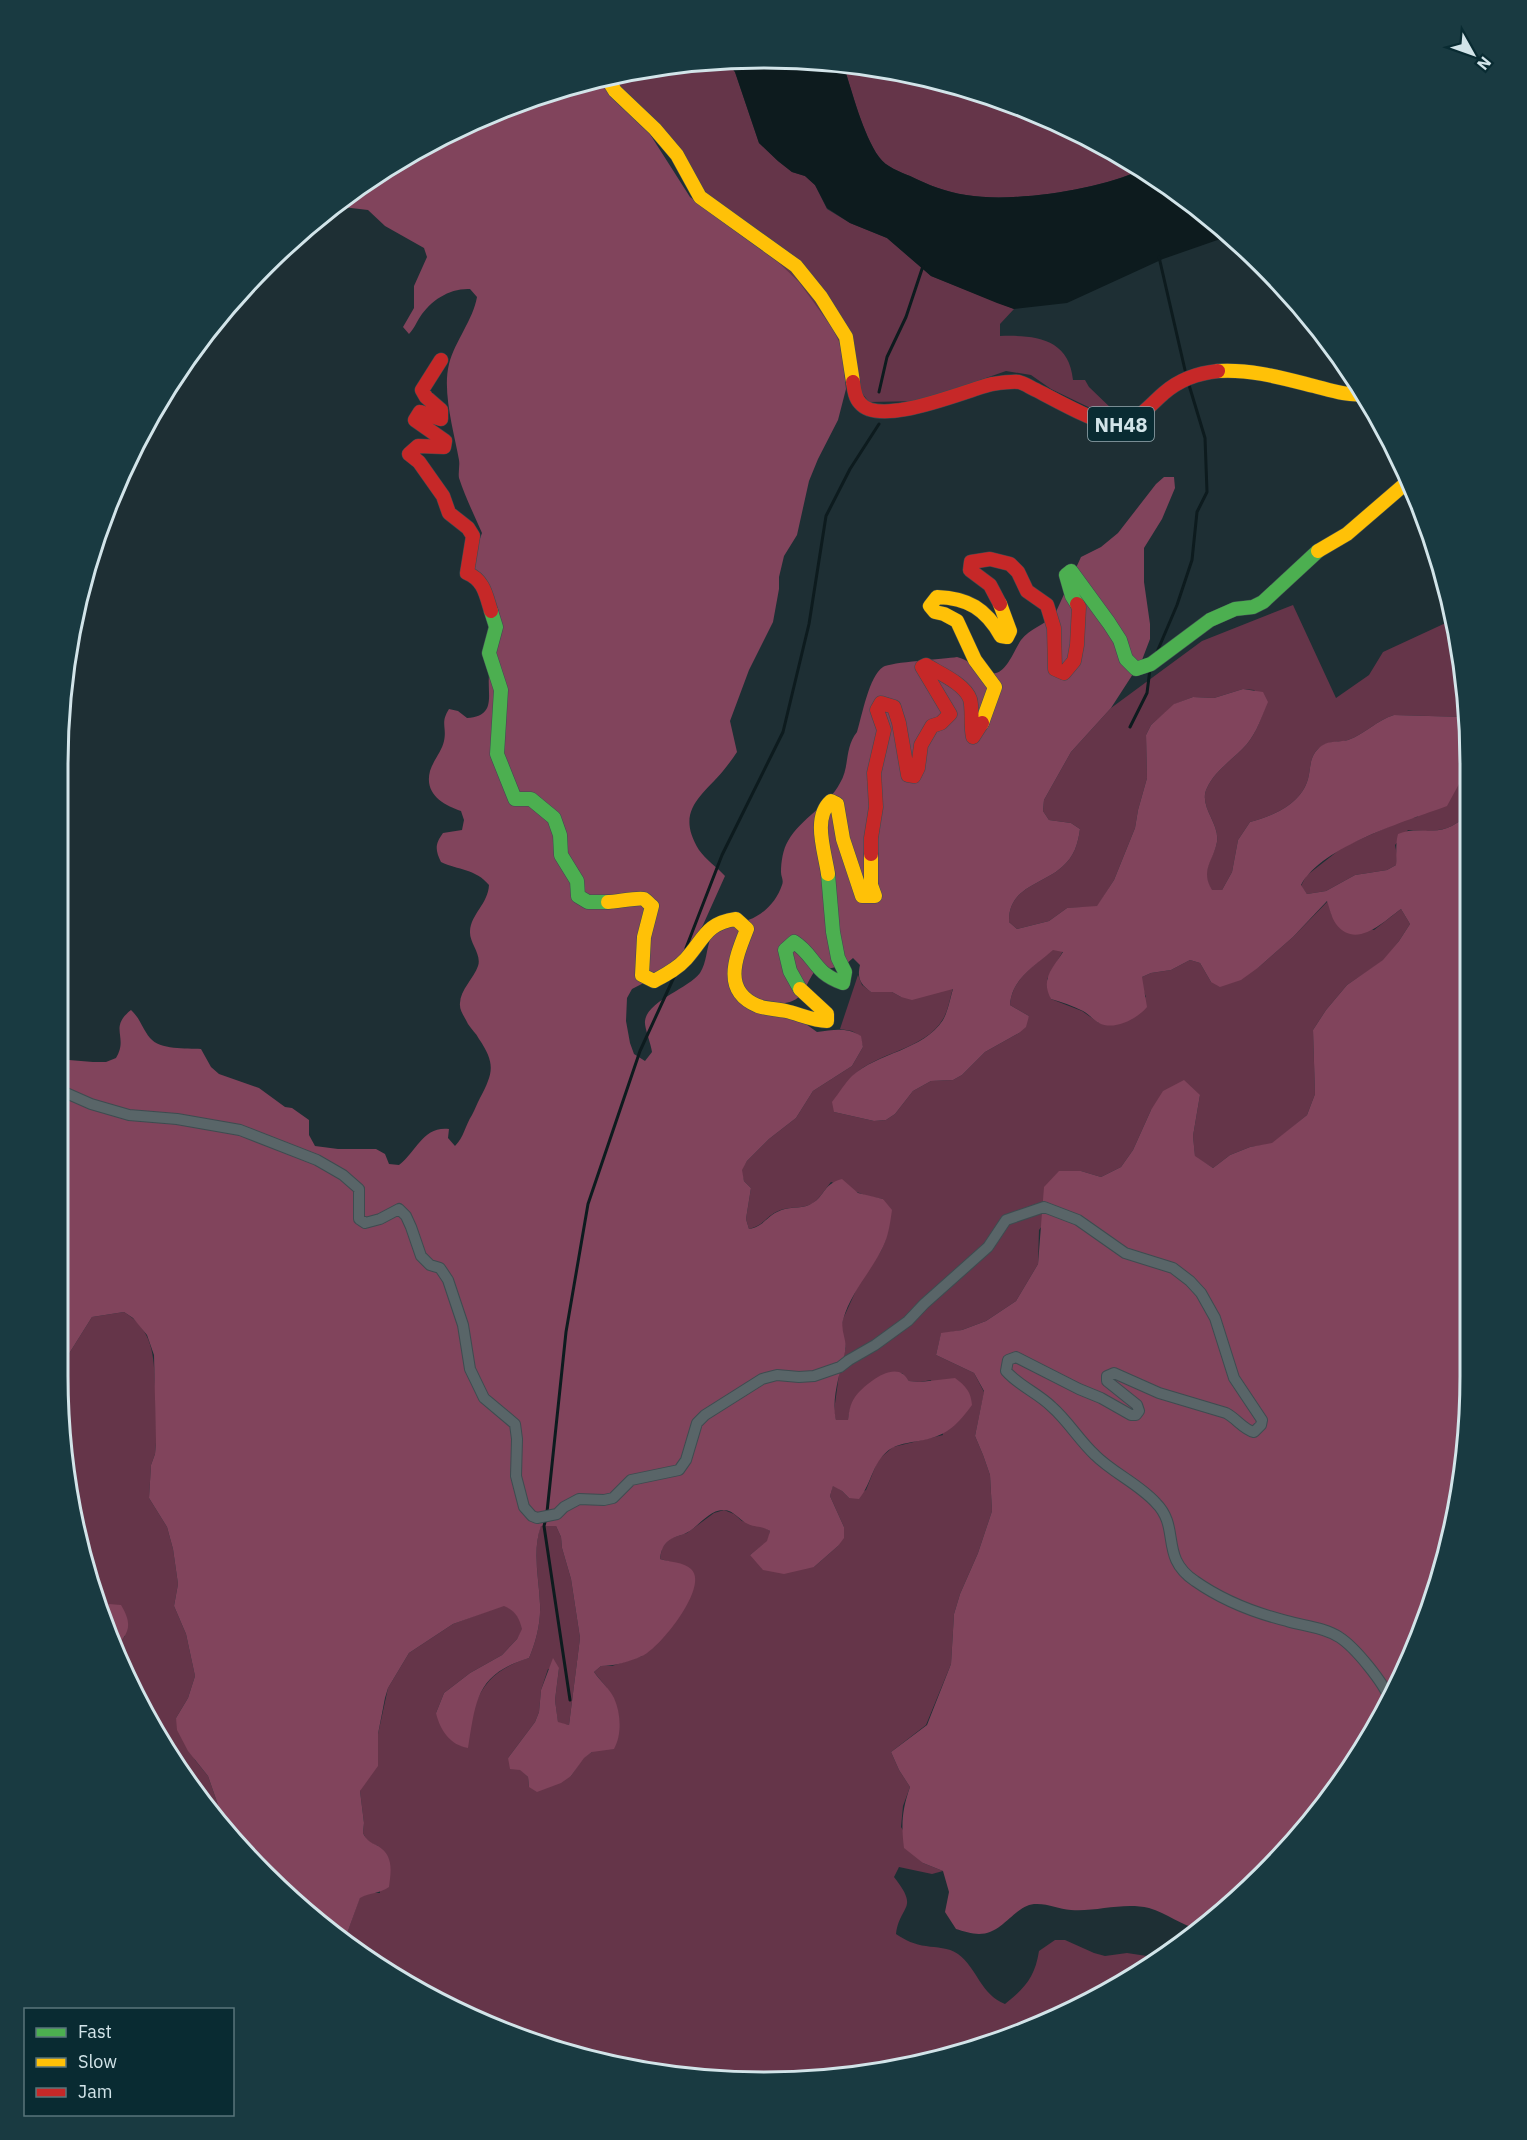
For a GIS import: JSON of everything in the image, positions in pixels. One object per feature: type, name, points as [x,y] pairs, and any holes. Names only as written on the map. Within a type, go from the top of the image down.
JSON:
[{"type":"main road","name":"NH48","points":[[611,85],[677,155],[700,196],[713,208],[733,219],[775,249],[796,266],[811,284],[846,337],[852,381],[860,404],[873,410],[919,407],[992,384],[1019,382],[1094,419],[1119,425],[1136,418],[1165,392],[1186,378],[1214,371],[1231,370],[1254,371],[1353,395]]},
{"type":"main road","points":[[441,360],[422,390],[426,397],[441,410],[441,419],[420,412],[415,420],[445,441],[444,447],[418,446],[409,454],[419,462],[443,496],[449,513],[468,528],[473,536],[467,573],[474,576],[483,586],[496,627],[489,653],[501,690],[497,754],[515,800],[531,799],[554,818],[560,835],[561,855],[577,881],[578,896],[588,902],[622,902],[637,898],[644,899],[652,906],[644,937],[642,975],[654,981],[671,972],[687,958],[710,926],[736,919],[747,929],[734,963],[733,976],[737,991],[745,999],[758,1006],[806,1015],[821,1022],[827,1022],[827,1014],[802,994],[787,965],[785,950],[794,942],[802,946],[812,962],[829,978],[843,983],[845,972],[838,958],[833,932],[830,885],[821,816],[824,807],[831,801],[837,804],[844,844],[862,896],[875,896],[871,885],[871,838],[876,807],[874,773],[884,730],[877,710],[881,703],[894,707],[899,719],[908,775],[914,776],[920,768],[919,750],[932,726],[941,723],[950,714],[922,667],[926,665],[961,687],[970,699],[970,725],[973,737],[980,729],[991,703],[995,687],[973,657],[965,632],[955,618],[946,613],[935,612],[930,606],[937,597],[960,598],[975,604],[988,615],[1001,636],[1007,637],[1010,631],[996,593],[990,585],[977,578],[970,570],[971,562],[994,560],[1008,563],[1017,570],[1020,581],[1027,592],[1046,604],[1052,620],[1055,669],[1064,673],[1074,661],[1077,645],[1079,607],[1072,596],[1066,575],[1071,571],[1092,597],[1120,640],[1126,659],[1136,669],[1151,664],[1210,620],[1235,609],[1253,607],[1263,602],[1313,554],[1347,534],[1402,486]]},
{"type":"street","points":[[68,1094],[91,1104],[129,1115],[177,1119],[240,1130],[317,1160],[343,1175],[359,1189],[359,1219],[365,1223],[380,1219],[399,1209],[406,1216],[421,1256],[430,1264],[440,1268],[448,1280],[463,1325],[470,1369],[484,1398],[511,1419],[516,1429],[516,1476],[524,1507],[537,1518],[557,1514],[579,1499],[613,1498],[631,1480],[679,1470],[686,1460],[697,1423],[705,1415],[762,1379],[777,1375],[814,1376],[840,1367],[875,1345],[908,1321],[988,1247],[1006,1220],[1044,1208],[1078,1220],[1125,1253],[1173,1268],[1201,1293],[1215,1318],[1234,1377],[1258,1411],[1262,1420],[1261,1425],[1254,1432],[1249,1431],[1226,1413],[1159,1393],[1114,1373],[1107,1376],[1107,1381],[1137,1405],[1139,1411],[1136,1415],[1131,1415],[1016,1357],[1008,1360],[1006,1371],[1014,1380],[1052,1406],[1095,1455],[1156,1503],[1167,1518],[1172,1553],[1182,1571],[1209,1591],[1230,1601],[1339,1637],[1380,1680],[1385,1690]]},
{"type":"shaded area","points":[[732,69],[759,143],[792,172],[805,176],[815,185],[827,209],[850,223],[887,238],[931,276],[1014,309],[1000,324],[1000,336],[1037,338],[1057,347],[1065,355],[1073,380],[1085,380],[1089,387],[1115,412],[1111,418],[1051,389],[1031,375],[1006,371],[920,401],[869,402],[617,83],[673,73]]},
{"type":"shaded area","points":[[732,69],[809,69],[846,72],[863,125],[879,157],[893,169],[944,190],[985,197],[1030,196],[1079,189],[1132,174],[1187,211],[1221,239],[1163,259],[1067,303],[1014,309],[931,276],[887,238],[850,223],[827,208],[815,185],[805,176],[792,172],[759,143]]},
{"type":"shaded area","points":[[846,72],[944,91],[1030,120],[1071,139],[1132,174],[1079,189],[1030,196],[985,197],[959,194],[937,188],[885,164],[873,148]]},
{"type":"shaded area","points":[[608,85],[646,128],[690,197],[779,263],[799,282],[833,329],[842,348],[846,389],[838,420],[809,481],[797,535],[784,556],[773,622],[749,670],[730,721],[737,752],[699,797],[690,815],[692,836],[699,850],[725,876],[703,925],[687,952],[661,974],[632,989],[627,998],[626,1021],[630,1043],[634,1054],[645,1061],[652,1052],[645,1024],[647,1014],[660,1001],[700,973],[711,937],[722,922],[750,920],[766,909],[778,894],[783,883],[781,864],[786,844],[800,825],[829,799],[840,783],[845,771],[850,744],[857,732],[870,687],[878,672],[888,665],[957,657],[987,672],[1000,671],[1007,664],[1021,640],[1055,614],[1081,557],[1101,547],[1118,533],[1164,477],[1174,477],[1175,488],[1162,519],[1144,548],[1144,582],[1150,639],[1142,660],[1111,708],[1071,752],[1044,800],[1043,811],[1049,820],[1071,823],[1080,829],[1078,840],[1075,850],[1066,863],[1028,888],[1014,901],[1010,910],[1009,922],[1017,929],[1049,921],[1067,908],[1097,906],[1114,880],[1135,828],[1147,778],[1146,735],[1151,725],[1174,704],[1193,697],[1214,698],[1243,689],[1263,692],[1268,702],[1251,739],[1215,776],[1207,788],[1205,801],[1217,835],[1217,842],[1207,871],[1212,890],[1222,890],[1232,872],[1238,840],[1250,822],[1285,808],[1299,795],[1308,779],[1313,756],[1322,746],[1348,740],[1394,715],[1458,717],[1460,782],[1447,806],[1389,827],[1346,847],[1327,858],[1301,885],[1307,894],[1326,891],[1355,875],[1387,870],[1396,865],[1398,834],[1410,831],[1441,830],[1460,821],[1460,1376],[1454,1467],[1446,1512],[1436,1557],[1407,1643],[1366,1725],[1316,1800],[1287,1835],[1256,1869],[1191,1926],[1162,1913],[1139,1906],[1071,1910],[1034,1904],[1020,1910],[995,1930],[987,1933],[976,1934],[956,1929],[945,1912],[949,1892],[943,1871],[923,1863],[904,1848],[903,1817],[910,1787],[891,1752],[927,1725],[951,1664],[954,1614],[960,1594],[978,1553],[992,1511],[990,1475],[975,1436],[984,1391],[974,1373],[936,1355],[941,1333],[962,1330],[986,1321],[1016,1301],[1038,1264],[1044,1187],[1059,1171],[1081,1171],[1101,1177],[1121,1167],[1133,1150],[1151,1110],[1163,1091],[1184,1080],[1200,1095],[1193,1136],[1195,1156],[1213,1168],[1230,1155],[1250,1147],[1272,1143],[1307,1115],[1315,1094],[1313,1030],[1347,985],[1383,960],[1399,941],[1410,924],[1401,909],[1369,931],[1352,934],[1336,924],[1327,901],[1293,937],[1241,980],[1220,987],[1211,982],[1200,963],[1190,960],[1171,970],[1142,977],[1147,1007],[1125,1023],[1111,1026],[1099,1023],[1083,1011],[1051,999],[1047,980],[1063,952],[1053,950],[1026,973],[1015,987],[1010,1005],[1029,1016],[1026,1027],[985,1052],[962,1075],[953,1080],[931,1081],[913,1091],[895,1114],[886,1120],[874,1121],[834,1112],[832,1102],[849,1079],[862,1068],[912,1045],[935,1030],[945,1016],[953,989],[912,1000],[892,992],[871,992],[860,980],[860,965],[853,958],[845,965],[814,972],[798,998],[778,1004],[817,1032],[840,1030],[856,1033],[861,1036],[863,1047],[852,1066],[813,1091],[796,1118],[769,1139],[747,1161],[742,1170],[744,1181],[751,1188],[746,1219],[749,1229],[758,1226],[781,1210],[809,1205],[818,1199],[831,1184],[842,1179],[858,1193],[883,1199],[892,1210],[888,1231],[876,1260],[855,1293],[843,1320],[842,1328],[846,1348],[835,1395],[836,1420],[848,1420],[852,1402],[870,1382],[884,1374],[897,1372],[903,1374],[909,1381],[955,1378],[967,1390],[972,1405],[957,1423],[940,1435],[899,1445],[885,1453],[876,1465],[859,1499],[849,1498],[833,1486],[830,1496],[844,1527],[844,1538],[814,1567],[784,1574],[763,1570],[750,1555],[767,1541],[770,1531],[742,1521],[728,1510],[714,1512],[688,1532],[667,1542],[660,1559],[688,1567],[695,1577],[694,1589],[688,1602],[670,1630],[650,1651],[627,1662],[601,1666],[594,1672],[612,1695],[618,1710],[620,1724],[614,1749],[592,1752],[584,1758],[571,1776],[561,1783],[537,1792],[529,1787],[528,1777],[520,1770],[510,1769],[508,1758],[535,1722],[539,1712],[541,1690],[553,1658],[559,1668],[555,1700],[558,1722],[569,1725],[580,1638],[571,1579],[561,1537],[556,1526],[541,1526],[536,1555],[540,1618],[534,1645],[529,1658],[511,1664],[498,1672],[482,1691],[473,1716],[468,1748],[456,1744],[447,1736],[436,1713],[444,1693],[470,1673],[502,1655],[517,1639],[522,1629],[514,1612],[504,1606],[453,1624],[409,1653],[388,1688],[378,1734],[378,1766],[360,1791],[363,1833],[367,1840],[387,1854],[390,1864],[389,1887],[360,1898],[347,1934],[271,1869],[240,1835],[220,1811],[208,1776],[188,1751],[177,1730],[176,1718],[188,1698],[195,1676],[186,1634],[174,1606],[178,1584],[173,1549],[167,1527],[149,1498],[151,1465],[156,1443],[154,1355],[147,1335],[133,1318],[124,1312],[92,1317],[68,1355],[68,1060],[106,1062],[116,1058],[121,1044],[121,1022],[131,1010],[154,1042],[174,1048],[201,1049],[211,1067],[219,1074],[259,1088],[285,1107],[292,1108],[309,1120],[309,1135],[315,1146],[338,1149],[376,1149],[385,1154],[389,1164],[399,1165],[426,1135],[433,1131],[449,1129],[448,1138],[455,1146],[458,1143],[488,1082],[491,1068],[488,1055],[468,1024],[460,1006],[462,993],[479,962],[470,931],[473,919],[486,898],[489,885],[473,873],[441,862],[437,847],[440,837],[443,833],[462,830],[464,820],[461,811],[436,797],[432,792],[429,779],[431,767],[443,745],[444,722],[449,709],[458,711],[467,718],[483,713],[487,709],[490,666],[499,639],[471,563],[482,533],[459,478],[459,460],[447,387],[447,375],[452,355],[472,314],[477,297],[470,289],[442,296],[424,311],[409,334],[403,327],[414,308],[414,286],[427,257],[424,248],[385,226],[368,210],[345,207],[377,185],[456,139],[540,104]]},
{"type":"shaded area","points":[[1293,605],[1336,698],[1369,675],[1383,652],[1445,623],[1454,673],[1458,717],[1394,715],[1348,740],[1322,746],[1313,756],[1308,779],[1299,795],[1285,808],[1250,822],[1238,840],[1232,872],[1222,890],[1211,890],[1207,871],[1217,842],[1217,835],[1205,801],[1207,788],[1215,776],[1251,739],[1267,702],[1254,690],[1243,689],[1214,698],[1193,697],[1175,704],[1151,725],[1146,735],[1147,778],[1135,828],[1114,880],[1097,907],[1067,908],[1049,921],[1017,929],[1009,922],[1010,910],[1014,901],[1028,888],[1062,867],[1070,859],[1077,845],[1080,829],[1071,823],[1049,820],[1043,811],[1044,800],[1071,752],[1111,708],[1202,641]]},
{"type":"shaded area","points":[[1460,778],[1460,821],[1442,829],[1408,830],[1395,845],[1396,865],[1387,870],[1355,875],[1326,891],[1307,894],[1301,886],[1306,876],[1343,847],[1406,819],[1417,817]]},
{"type":"shaded area","points":[[1328,901],[1332,916],[1374,930],[1401,909],[1410,924],[1384,960],[1347,985],[1313,1030],[1315,1094],[1307,1115],[1272,1144],[1250,1147],[1230,1155],[1213,1168],[1195,1157],[1193,1136],[1200,1095],[1151,1110],[1133,1150],[1121,1167],[1101,1177],[1081,1171],[1039,1230],[1038,1264],[1016,1301],[986,1321],[962,1330],[941,1334],[936,1355],[974,1373],[984,1392],[975,1436],[990,1475],[992,1511],[978,1553],[960,1594],[954,1614],[951,1664],[926,1725],[891,1752],[910,1787],[903,1806],[901,1827],[923,1863],[943,1871],[932,1874],[899,1867],[894,1877],[902,1888],[907,1902],[896,1934],[914,1943],[946,1949],[958,1954],[970,1966],[990,1994],[1005,2004],[1018,1993],[1032,1975],[1039,1951],[1055,1940],[1065,1940],[1105,1956],[1127,1953],[1148,1956],[1112,1979],[1030,2020],[944,2049],[854,2067],[809,2071],[718,2071],[673,2067],[628,2059],[540,2036],[456,2001],[415,1979],[347,1934],[360,1897],[370,1893],[380,1893],[378,1846],[368,1842],[363,1833],[360,1791],[378,1734],[388,1688],[409,1653],[453,1624],[504,1605],[519,1618],[522,1625],[523,1629],[517,1639],[502,1655],[470,1673],[444,1693],[436,1713],[475,1705],[484,1687],[496,1674],[529,1658],[540,1618],[536,1555],[541,1525],[556,1526],[561,1537],[571,1579],[580,1638],[569,1725],[558,1723],[555,1700],[559,1668],[548,1669],[535,1722],[508,1758],[528,1777],[529,1787],[571,1776],[583,1758],[592,1752],[607,1688],[594,1672],[601,1666],[612,1666],[642,1656],[671,1562],[660,1559],[662,1548],[669,1539],[687,1533],[714,1513],[724,1510],[734,1514],[742,1521],[761,1525],[770,1531],[768,1541],[750,1555],[814,1567],[838,1546],[844,1527],[830,1496],[833,1485],[849,1498],[866,1490],[878,1460],[893,1447],[943,1435],[931,1380],[909,1381],[902,1373],[866,1388],[855,1400],[848,1420],[836,1421],[834,1411],[840,1367],[846,1348],[841,1329],[843,1319],[858,1286],[885,1242],[890,1220],[883,1199],[867,1196],[831,1182],[809,1205],[780,1210],[758,1226],[749,1229],[746,1219],[751,1188],[744,1181],[741,1170],[747,1161],[769,1139],[796,1118],[813,1091],[852,1066],[863,1047],[860,1036],[852,1031],[840,1029],[858,975],[862,985],[871,992],[892,992],[901,997],[953,988],[945,1016],[935,1029],[925,1038],[875,1061],[854,1075],[834,1112],[874,1121],[886,1120],[895,1114],[913,1091],[931,1081],[953,1080],[962,1075],[985,1052],[1019,1033],[1029,1016],[1010,1005],[1015,987],[1026,973],[1053,949],[1063,951],[1047,979],[1051,999],[1082,1011],[1099,1023],[1146,997],[1142,987],[1142,977],[1151,973],[1171,970],[1190,960],[1200,963],[1211,982],[1259,967],[1293,937]]},
{"type":"shaded area","points":[[124,1312],[141,1327],[150,1344],[154,1364],[156,1443],[151,1465],[149,1498],[167,1527],[173,1549],[178,1584],[174,1606],[186,1634],[195,1676],[188,1698],[176,1718],[195,1760],[208,1776],[220,1811],[185,1763],[139,1684],[120,1642],[125,1636],[112,1622],[91,1557],[73,1467],[69,1422],[68,1355],[92,1317]]},
{"type":"shaded area","points":[[121,1605],[125,1613],[128,1630],[120,1642],[106,1606]]},
{"type":"waterway","points":[[1159,257],[1185,370]]},
{"type":"waterway","points":[[879,392],[887,357],[906,317],[923,266]]},
{"type":"waterway","points":[[1157,652],[1177,605],[1192,560],[1197,512],[1207,492],[1205,438],[1189,385]]},
{"type":"waterway","points":[[686,948],[722,855],[783,732],[809,624],[826,516],[850,469],[879,424]]},
{"type":"waterway","points":[[1130,727],[1147,693],[1150,669]]},
{"type":"waterway","points":[[547,1512],[566,1332],[588,1204],[640,1051],[674,977]]},
{"type":"waterway","points":[[546,1518],[544,1526],[570,1700]]},
{"type":"traffic: fast","points":[[1077,604],[1072,596],[1066,575],[1071,571],[1109,623],[1120,640],[1126,659],[1136,669],[1151,664],[1210,620],[1235,609],[1253,607],[1263,602],[1318,551]]},
{"type":"traffic: fast","points":[[491,611],[496,627],[489,653],[501,690],[497,754],[515,799],[531,799],[554,818],[560,835],[561,855],[577,881],[578,896],[588,902],[608,902]]},
{"type":"traffic: fast","points":[[800,989],[790,971],[785,950],[794,942],[820,969],[843,983],[845,972],[838,958],[833,932],[828,874]]},
{"type":"traffic: slow","points":[[611,85],[677,155],[700,197],[796,266],[821,297],[846,337],[853,382]]},
{"type":"traffic: slow","points":[[1218,371],[1278,377],[1352,394]]},
{"type":"traffic: slow","points":[[1318,551],[1347,534],[1402,486]]},
{"type":"traffic: slow","points":[[982,723],[995,687],[975,660],[957,621],[935,612],[930,606],[937,597],[967,603],[982,612],[1001,636],[1007,637],[1010,631],[1000,604]]},
{"type":"traffic: slow","points":[[828,874],[821,826],[825,808],[831,801],[837,804],[843,839],[862,896],[875,896],[871,885],[871,854]]},
{"type":"traffic: slow","points":[[608,902],[644,899],[652,906],[644,937],[642,975],[654,981],[682,963],[712,928],[736,919],[747,929],[734,972],[739,992],[746,1000],[765,1008],[827,1021],[827,1014],[800,989]]},
{"type":"traffic: jam","points":[[441,360],[422,390],[426,397],[441,410],[441,419],[420,412],[415,420],[445,441],[444,447],[418,446],[409,454],[419,462],[443,496],[449,513],[468,528],[473,536],[467,573],[481,584],[491,611]]},
{"type":"traffic: jam","points":[[853,382],[860,403],[870,410],[885,411],[904,410],[924,405],[992,384],[1019,382],[1102,422],[1120,425],[1138,416],[1176,384],[1196,375],[1218,371]]},
{"type":"traffic: jam","points":[[1000,604],[990,585],[970,570],[971,562],[990,559],[1010,564],[1018,572],[1027,591],[1047,605],[1054,628],[1055,669],[1064,673],[1074,661],[1077,645],[1079,607],[1077,604]]},
{"type":"traffic: jam","points":[[871,854],[876,807],[874,773],[884,730],[877,710],[881,703],[894,707],[908,775],[914,776],[918,768],[921,745],[932,726],[941,723],[950,714],[922,667],[926,665],[963,688],[971,703],[973,737],[982,723]]}]
